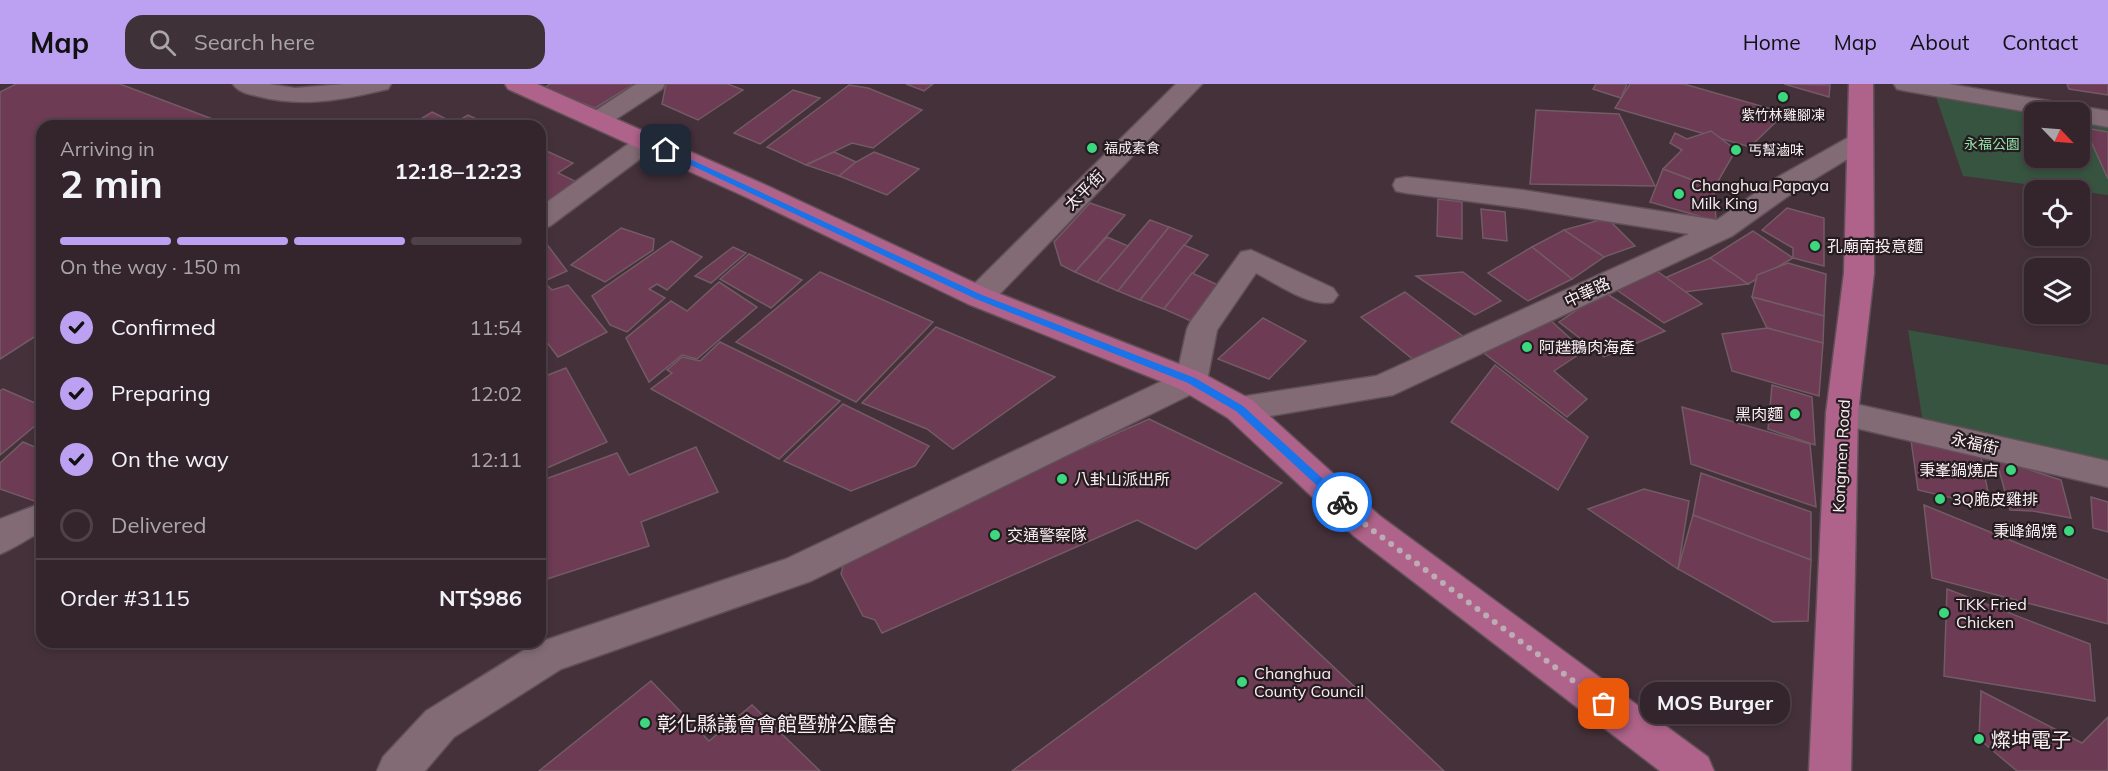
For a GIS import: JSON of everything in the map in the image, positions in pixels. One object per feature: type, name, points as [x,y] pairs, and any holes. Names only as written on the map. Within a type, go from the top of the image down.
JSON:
[{"type":"main road","points":[[1860,141],[1862,84]]},
{"type":"main road","points":[[530,86],[598,120],[758,192],[979,297],[1191,381],[1240,409],[1367,526],[1693,771]]},
{"type":"main road","name":"Kongmen Road","points":[[1830,771],[1842,413],[1859,273],[1860,141]]},
{"type":"street","points":[[245,84],[263,92],[289,97],[341,93],[379,84]]},
{"type":"street","points":[[598,120],[653,84]]},
{"type":"street","name":"太平街","points":[[979,297],[1190,84]]},
{"type":"street","points":[[1906,84],[2024,104]]},
{"type":"street","points":[[2090,116],[2108,119]]},
{"type":"street","name":"中華路","points":[[1240,409],[1382,387],[1722,230],[1788,183],[1860,141]]},
{"type":"street","points":[[546,216],[647,142]]},
{"type":"street","points":[[1406,185],[1522,199],[1722,230]]},
{"type":"street","points":[[398,771],[440,724],[548,656],[798,570],[1191,381],[1202,329],[1251,259],[1323,295]]},
{"type":"street","name":"永福街","points":[[1842,413],[2108,474]]},
{"type":"street","points":[[0,539],[10,530],[36,519]]},
{"type":"green space","name":"永福公園","points":[[1936,97],[2024,112],[2024,168],[2090,168],[2090,123],[2108,126],[2108,195],[2090,193],[2090,180],[2024,180],[2024,184],[1963,176]]},
{"type":"green space","points":[[1908,330],[2108,365],[2108,465],[1923,423]]},
{"type":"building","points":[[16,84],[120,84],[215,120],[36,120],[36,336],[0,359],[0,92]]},
{"type":"building","points":[[550,84],[634,84],[595,108],[544,88]]},
{"type":"building","points":[[666,84],[728,84],[743,90],[698,120],[662,104]]},
{"type":"building","points":[[906,84],[933,84],[924,91]]},
{"type":"building","points":[[1596,84],[1627,84],[1621,98],[1593,89]]},
{"type":"building","points":[[1630,84],[1684,84],[1785,113],[1750,147],[1615,108]]},
{"type":"building","points":[[1784,84],[1830,85],[1829,97]]},
{"type":"building","points":[[2067,84],[2108,84],[2108,95],[2069,89]]},
{"type":"building","points":[[849,85],[868,88],[922,110],[873,148],[852,143],[806,165],[767,147]]},
{"type":"building","points":[[793,90],[820,98],[760,144],[734,133]]},
{"type":"building","points":[[1536,110],[1619,114],[1655,186],[1530,184]]},
{"type":"building","points":[[432,112],[448,120],[419,120]]},
{"type":"building","points":[[468,115],[479,120],[459,120]]},
{"type":"building","points":[[2090,129],[2108,132],[2108,179],[2090,139]]},
{"type":"building","points":[[1711,131],[1736,150],[1714,188],[1663,169],[1682,150],[1670,143],[1675,133],[1687,139]]},
{"type":"building","points":[[546,151],[573,163],[558,173],[583,185],[546,210]]},
{"type":"building","points":[[834,152],[856,162],[839,176],[806,165]]},
{"type":"building","points":[[874,152],[919,169],[887,195],[839,176],[856,162]]},
{"type":"building","points":[[1663,169],[1714,188],[1716,221],[1650,202]]},
{"type":"building","points":[[1438,199],[1462,202],[1462,239],[1437,236]]},
{"type":"building","points":[[1090,203],[1125,215],[1075,272],[1061,265],[1054,242]]},
{"type":"building","points":[[1787,208],[1824,218],[1824,266],[1793,258],[1793,248],[1762,230]]},
{"type":"building","points":[[1481,209],[1505,212],[1507,241],[1483,238]]},
{"type":"building","points":[[1607,218],[1635,246],[1604,257],[1564,230]]},
{"type":"building","points":[[1150,220],[1169,227],[1118,291],[1097,282]]},
{"type":"building","points":[[1169,227],[1192,236],[1140,300],[1118,291]]},
{"type":"building","points":[[621,228],[654,239],[653,250],[605,282],[571,265]]},
{"type":"building","points":[[1564,230],[1604,257],[1572,279],[1532,247]]},
{"type":"building","points":[[1753,231],[1793,258],[1748,284],[1710,258]]},
{"type":"building","points":[[1107,237],[1128,246],[1097,282],[1075,272]]},
{"type":"building","points":[[671,241],[702,257],[667,290],[657,284],[649,289],[665,298],[627,332],[610,325],[592,296]]},
{"type":"building","points":[[546,243],[567,271],[546,280]]},
{"type":"building","points":[[1184,245],[1208,255],[1164,309],[1140,300]]},
{"type":"building","points":[[733,247],[746,253],[711,283],[695,276]]},
{"type":"building","points":[[1532,247],[1572,279],[1528,301],[1488,273]]},
{"type":"building","points":[[749,254],[802,280],[771,308],[720,279]]},
{"type":"building","points":[[1710,258],[1748,284],[1684,292],[1665,278]]},
{"type":"building","points":[[1788,263],[1826,274],[1824,316],[1752,297],[1757,275]]},
{"type":"building","points":[[1657,271],[1702,304],[1664,323],[1614,288]]},
{"type":"building","points":[[820,272],[933,322],[856,402],[736,342]]},
{"type":"building","points":[[1463,272],[1501,301],[1475,315],[1416,276]]},
{"type":"building","points":[[1192,273],[1218,285],[1191,321],[1164,309]]},
{"type":"building","points":[[719,282],[757,307],[697,359],[682,355],[649,382],[626,338],[671,301],[687,311]]},
{"type":"building","points":[[546,285],[552,290],[568,285],[607,332],[558,357],[546,341]]},
{"type":"building","points":[[1405,292],[1465,338],[1420,365],[1361,317]]},
{"type":"building","points":[[1604,292],[1665,331],[1604,357],[1559,322]]},
{"type":"building","points":[[1752,297],[1824,316],[1823,343],[1767,328]]},
{"type":"building","points":[[1263,318],[1306,341],[1269,379],[1218,359]]},
{"type":"building","points":[[1549,319],[1584,351],[1554,371],[1587,399],[1567,417],[1484,353]]},
{"type":"building","points":[[936,327],[1055,377],[953,449],[927,429],[862,403]]},
{"type":"building","points":[[1767,328],[1823,343],[1819,396],[1732,371],[1722,334]]},
{"type":"building","points":[[720,342],[840,401],[779,459],[651,389],[672,373],[667,370],[682,357],[700,361]]},
{"type":"building","points":[[1495,365],[1588,437],[1558,490],[1451,422]]},
{"type":"building","points":[[566,368],[607,442],[546,468],[546,376]]},
{"type":"building","points":[[1772,385],[1812,397],[1815,445],[1768,429]]},
{"type":"building","points":[[3,389],[36,403],[36,425],[0,455],[0,391]]},
{"type":"building","points":[[843,404],[929,446],[915,466],[851,491],[784,461]]},
{"type":"building","points":[[1682,407],[1810,444],[1816,507],[1691,464]]},
{"type":"building","name":"交通警察隊","points":[[1149,419],[1282,483],[1196,549],[1137,520],[882,633],[875,620],[863,616],[841,574],[847,552]]},
{"type":"building","points":[[1911,440],[1981,457],[1991,507],[1918,490]]},
{"type":"building","points":[[23,442],[36,447],[36,502],[0,489],[0,463]]},
{"type":"building","points":[[696,447],[718,492],[641,522],[649,546],[546,579],[546,479],[617,453],[629,475]]},
{"type":"building","points":[[1996,459],[2061,480],[2071,518],[2033,511],[2010,510]]},
{"type":"building","points":[[1701,473],[1811,512],[1811,560],[1693,515]]},
{"type":"building","points":[[1644,489],[1689,501],[1678,569],[1588,509]]},
{"type":"building","points":[[2091,497],[2108,502],[2108,532],[2093,528]]},
{"type":"building","points":[[1924,505],[2108,580],[2108,624],[1932,578]]},
{"type":"building","points":[[1693,515],[1811,560],[1808,621],[1773,622],[1678,569]]},
{"type":"building","points":[[1947,589],[2090,644],[2095,701],[1944,676]]},
{"type":"building","name":"Changhua County Council","points":[[1255,593],[1444,771],[1012,771]]},
{"type":"building","name":"彰化縣議會會館暨辦公廳舍","points":[[651,681],[709,741],[752,705],[820,771],[539,771]]},
{"type":"building","points":[[1981,691],[2082,743],[2108,717],[2108,771],[2017,771],[1979,739]]},
{"type":"way so far","points":[[1342,502],[1367,526],[1604,704]]},
{"type":"place","name":"紫竹林雞腳凍","points":[[1783,97]]},
{"type":"place","name":"福成素食","points":[[1092,148]]},
{"type":"place","name":"丐幫滷味","points":[[1736,150]]},
{"type":"place","name":"Changhua Papaya Milk King","points":[[1679,194]]},
{"type":"place","name":"孔廟南投意麵","points":[[1815,246]]},
{"type":"place","name":"阿趖鵝肉海產","points":[[1527,347]]},
{"type":"place","name":"黑肉麵","points":[[1795,414]]},
{"type":"place","name":"秉峯鍋燒店","points":[[2011,470]]},
{"type":"place","name":"八卦山派出所","points":[[1062,479]]},
{"type":"place","name":"3Q脆皮雞排","points":[[1940,499]]},
{"type":"place","name":"秉峰鍋燒","points":[[2069,531]]},
{"type":"place","name":"交通警察隊","points":[[995,535]]},
{"type":"place","name":"TKK Fried Chicken","points":[[1944,613]]},
{"type":"place","name":"Changhua County Council","points":[[1242,682]]},
{"type":"place","name":"MOS Burger","points":[[1604,704]]},
{"type":"place","name":"彰化縣議會會館暨辦公廳舍","points":[[645,723]]},
{"type":"place","name":"燦坤電子","points":[[1979,739]]},
{"type":"route","points":[[666,150],[979,297],[1191,381],[1240,409],[1342,502]]}]
